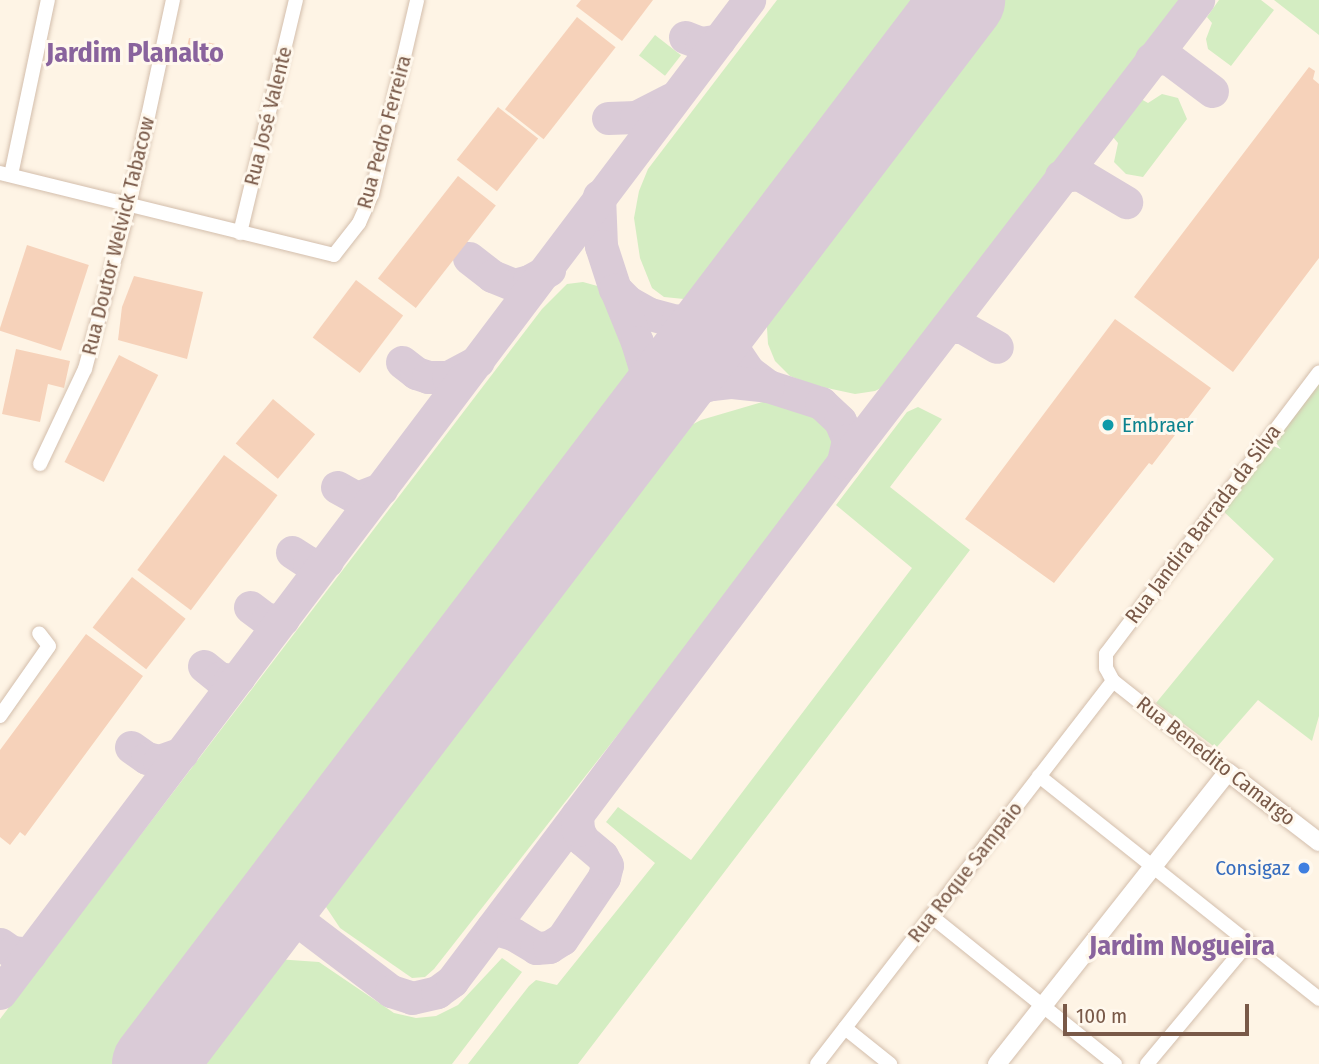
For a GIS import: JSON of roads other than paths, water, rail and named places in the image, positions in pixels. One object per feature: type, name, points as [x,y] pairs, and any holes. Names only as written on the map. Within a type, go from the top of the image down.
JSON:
[{"type":"street","points":[[48,0],[5,174],[240,233]]},
{"type":"street","name":"Rua Doutor Welvick Tabacow","points":[[40,464],[85,369],[129,205],[173,0]]},
{"type":"street","name":"Rua José Valente","points":[[240,233],[296,0]]},
{"type":"street","name":"Rua Pedro Ferreira","points":[[240,233],[334,256],[359,223],[372,194],[417,0]]},
{"type":"street","name":"Rua Jandira Barrada da Silva","points":[[1113,681],[1106,668],[1106,654],[1114,641],[1319,372]]},
{"type":"street","points":[[0,716],[49,646],[39,633]]},
{"type":"street","name":"Rua Benedito Camargo","points":[[1113,681],[1319,842]]},
{"type":"street","name":"Rua Roque Sampaio","points":[[817,1064],[1113,681]]},
{"type":"street","points":[[997,1064],[1228,772]]},
{"type":"street","points":[[1039,776],[1319,999]]},
{"type":"street","points":[[931,916],[1115,1064]]},
{"type":"street","points":[[1147,1064],[1248,943]]},
{"type":"street","points":[[845,1028],[890,1064]]},
{"type":"place","name":"Embraer","points":[[1108,425]]},
{"type":"place","name":"Consigaz","points":[[1304,868]]},
{"type":"district","name":"Jardim Planalto","points":[[135,53]]},
{"type":"district","name":"Jardim Nogueira","points":[[1182,946]]}]
